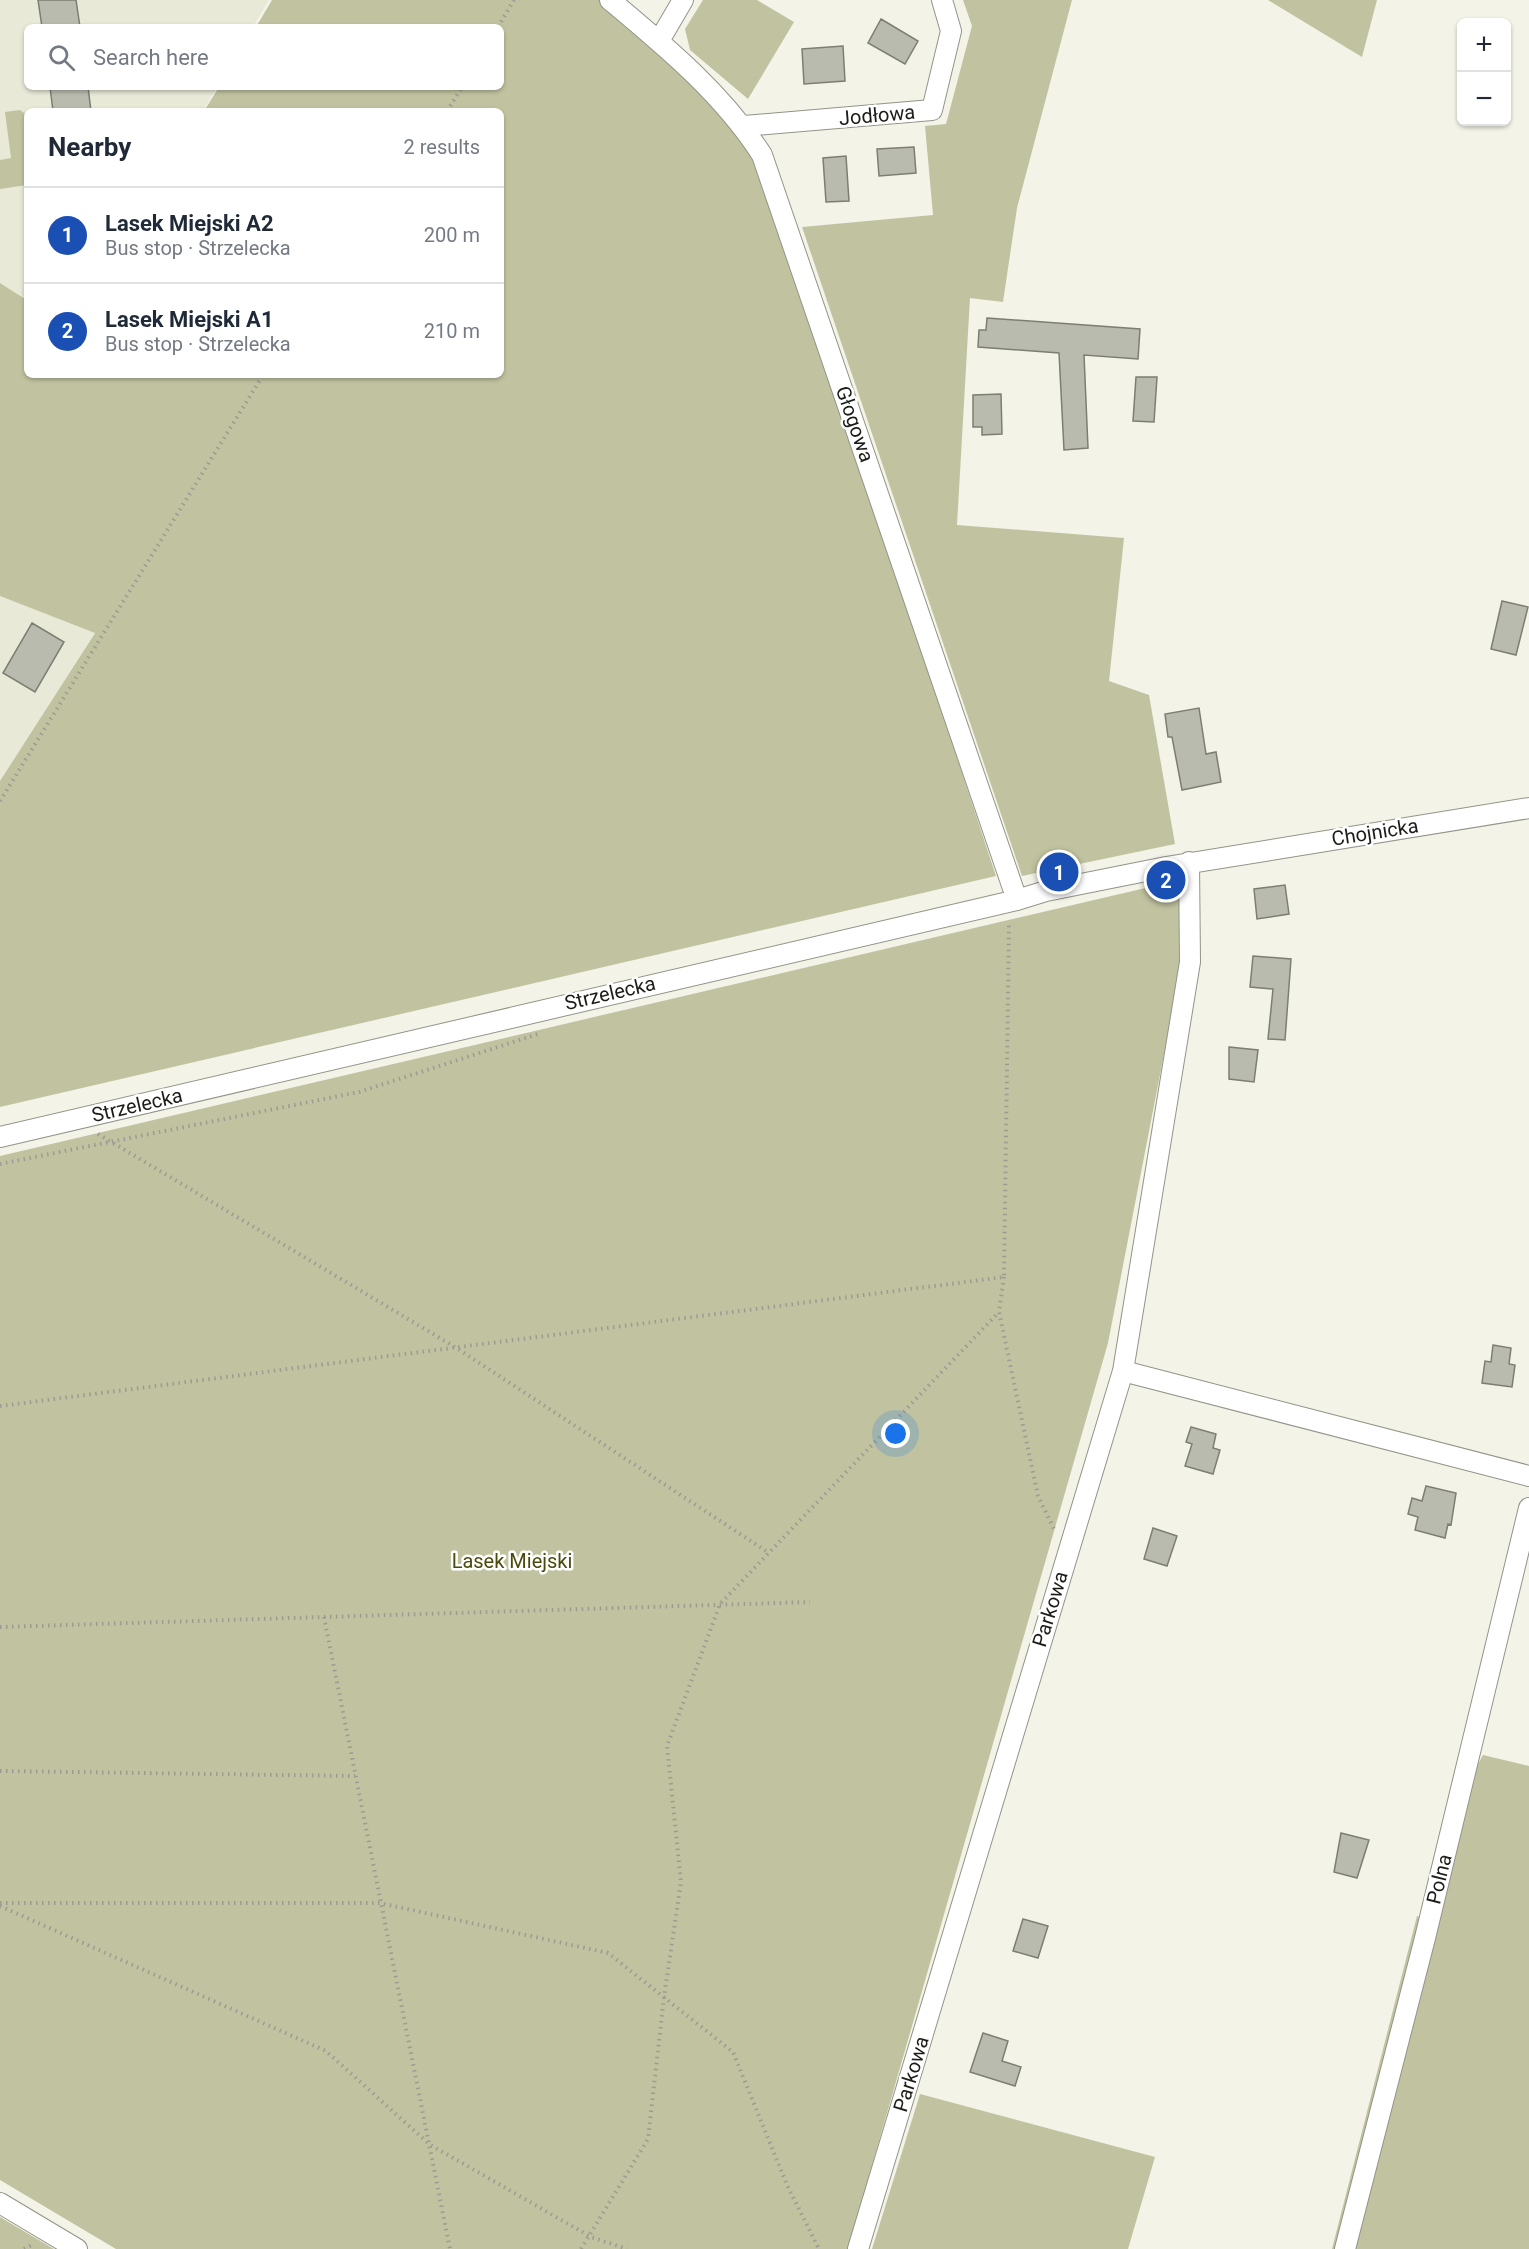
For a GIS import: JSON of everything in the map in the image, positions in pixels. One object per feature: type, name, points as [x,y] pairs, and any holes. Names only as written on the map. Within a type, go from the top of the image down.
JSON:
[{"type":"street","name":"Głogowa","points":[[610,0],[659,41],[744,126],[762,155],[1017,900]]},
{"type":"street","points":[[659,41],[683,0]]},
{"type":"street","name":"Jodłowa","points":[[744,126],[932,110],[951,31],[942,0]]},
{"type":"street","name":"Chojnicka","points":[[1221,857],[1529,808]]},
{"type":"street","name":"Strzelecka","points":[[0,1137],[1017,900],[1046,891],[1221,857]]},
{"type":"street","name":"Parkowa","points":[[858,2249],[1123,1371],[1190,962],[1189,862]]},
{"type":"street","points":[[1123,1371],[1529,1476]]},
{"type":"street","name":"Polna","points":[[1345,2249],[1425,1938],[1529,1508]]},
{"type":"street","points":[[0,2203],[77,2249]]},
{"type":"path","points":[[500,24],[514,0]]},
{"type":"path","points":[[449,108],[460,90]]},
{"type":"path","points":[[0,801],[261,378]]},
{"type":"path","points":[[999,926],[1009,924],[1004,1277],[999,1312],[1038,1496],[1067,1554]]},
{"type":"path","points":[[0,1164],[359,1092],[552,1029]]},
{"type":"path","points":[[74,1120],[455,1347],[769,1553]]},
{"type":"path","points":[[0,1406],[1004,1277]]},
{"type":"path","points":[[581,2249],[591,2237],[648,2139],[664,1996],[681,1882],[668,1746],[720,1604],[999,1312]]},
{"type":"path","points":[[0,1627],[810,1602]]},
{"type":"path","points":[[324,1617],[450,2249]]},
{"type":"path","points":[[0,1771],[355,1776]]},
{"type":"path","points":[[0,1904],[380,1903],[608,1953],[733,2052],[787,2185],[819,2249]]},
{"type":"path","points":[[0,1904],[326,2051],[429,2144],[591,2237],[627,2249]]},
{"type":"shaded area","points":[[0,0],[269,0],[255,24],[24,24],[24,90],[215,90],[205,108],[24,108],[24,297],[0,283]]},
{"type":"shaded area","points":[[0,596],[95,632],[0,781]]},
{"type":"green space","points":[[272,0],[599,0],[721,109],[758,154],[996,876],[0,1107],[0,781],[95,633],[0,596],[0,283],[24,298],[24,378],[504,378],[504,108],[206,108],[217,90],[504,90],[504,24],[258,24]]},
{"type":"green space","points":[[703,0],[757,0],[794,22],[748,99],[690,50],[685,29]]},
{"type":"green space","points":[[963,0],[1072,0],[1017,208],[1003,302],[970,298],[957,525],[1124,538],[1109,681],[1149,695],[1175,844],[1022,876],[802,227],[933,215],[925,126],[946,124],[972,26]]},
{"type":"green space","points":[[1268,0],[1377,0],[1362,57]]},
{"type":"green space","points":[[20,110],[24,113],[24,185],[0,189],[0,160],[11,158],[5,112]]},
{"type":"green space","name":"Lasek Miejski","points":[[1184,879],[1182,961],[1108,1343],[848,2249],[116,2249],[0,2180],[0,1156]]},
{"type":"green space","points":[[1483,1755],[1529,1766],[1529,2249],[1332,2249],[1417,1916],[1435,1922],[1471,1777]]},
{"type":"green space","points":[[920,2094],[1155,2157],[1128,2249],[872,2249]]},
{"type":"green space","points":[[0,2217],[54,2249],[0,2249]]},
{"type":"building","points":[[38,0],[76,0],[80,24],[42,24]]},
{"type":"building","points":[[881,19],[918,41],[905,64],[868,43]]},
{"type":"building","points":[[843,46],[845,81],[804,84],[802,49]]},
{"type":"building","points":[[50,90],[88,90],[91,108],[53,108]]},
{"type":"building","points":[[914,147],[916,173],[879,176],[877,149]]},
{"type":"building","points":[[846,156],[849,201],[826,202],[823,158]]},
{"type":"building","points":[[987,318],[1140,329],[1138,359],[1084,355],[1088,448],[1064,450],[1059,353],[978,347],[979,330],[986,330]]},
{"type":"building","points":[[1136,377],[1157,377],[1154,422],[1133,421]]},
{"type":"building","points":[[1001,394],[1002,434],[982,435],[982,427],[973,427],[973,395]]},
{"type":"building","points":[[1502,601],[1528,607],[1516,655],[1491,649]]},
{"type":"building","points":[[32,623],[64,642],[35,692],[3,673]]},
{"type":"building","points":[[1199,708],[1206,754],[1216,752],[1221,782],[1182,790],[1172,737],[1168,737],[1165,714]]},
{"type":"building","points":[[1285,885],[1289,914],[1257,919],[1254,889]]},
{"type":"building","points":[[1253,956],[1291,959],[1285,1040],[1268,1039],[1273,989],[1250,987]]},
{"type":"building","points":[[1229,1047],[1258,1050],[1254,1082],[1229,1079]]},
{"type":"building","points":[[1493,1345],[1511,1348],[1509,1364],[1515,1365],[1512,1387],[1482,1383],[1485,1361],[1491,1362]]},
{"type":"building","points":[[1191,1427],[1216,1434],[1213,1448],[1220,1450],[1213,1474],[1185,1466],[1192,1444],[1186,1442]]},
{"type":"building","points":[[1426,1486],[1456,1493],[1451,1525],[1448,1524],[1445,1538],[1415,1530],[1418,1517],[1408,1514],[1412,1498],[1422,1501]]},
{"type":"building","points":[[1153,1528],[1177,1536],[1167,1566],[1144,1559]]},
{"type":"building","points":[[1341,1833],[1369,1840],[1357,1878],[1334,1872]]},
{"type":"building","points":[[1023,1919],[1048,1926],[1038,1958],[1013,1951]]},
{"type":"building","points":[[983,2033],[1008,2041],[1002,2061],[1021,2067],[1015,2086],[970,2072]]},
{"type":"place","name":"Lasek Miejski A2","points":[[1059,872]]},
{"type":"place","name":"Lasek Miejski A1","points":[[1166,880]]}]
